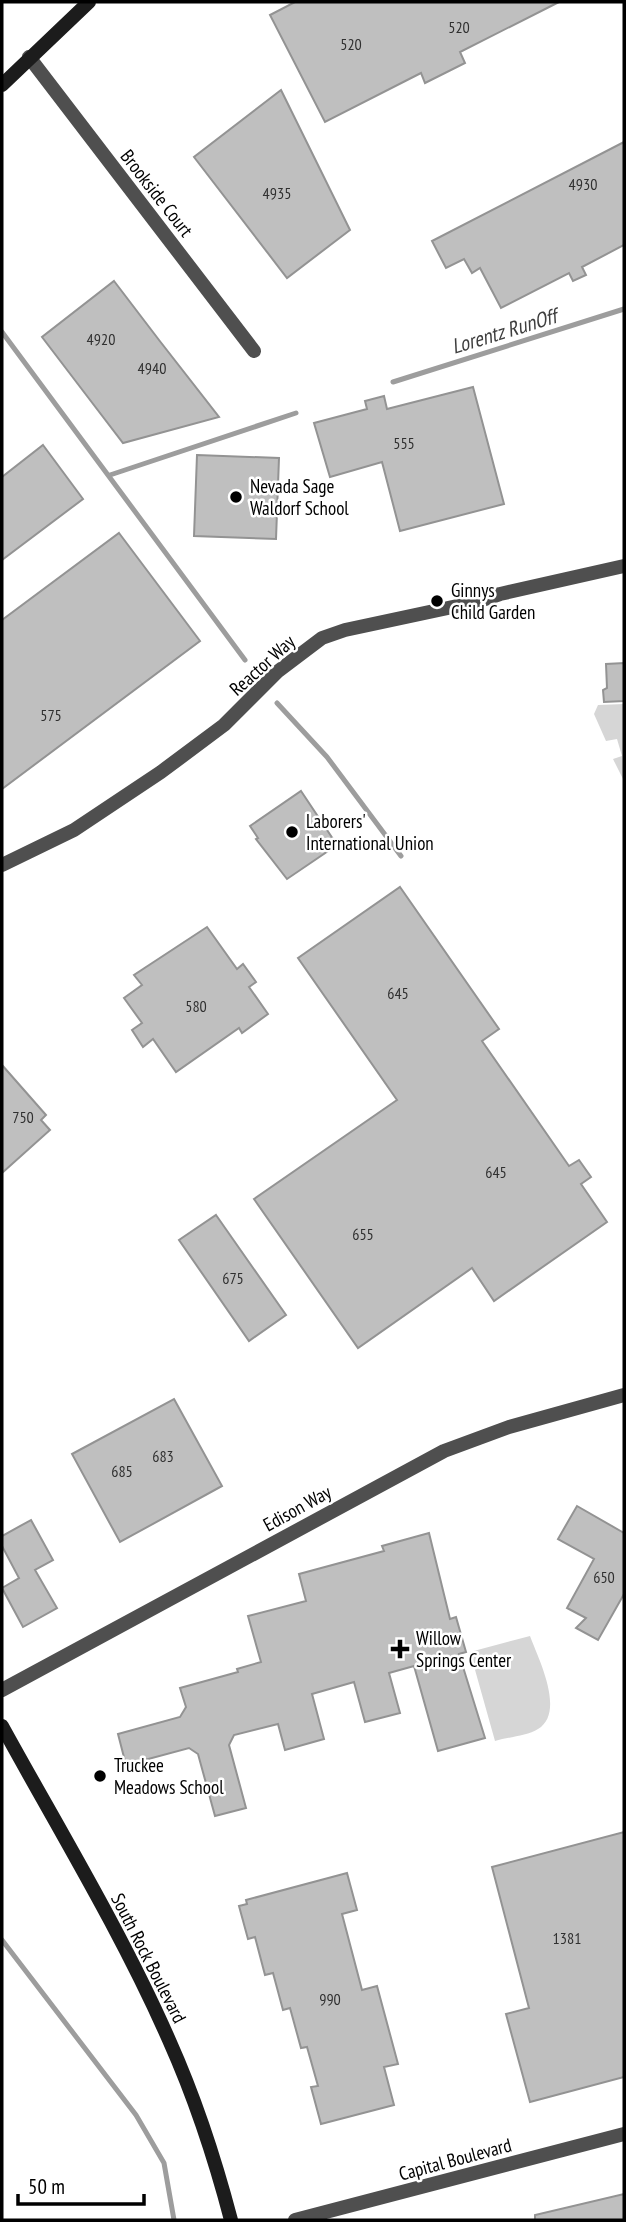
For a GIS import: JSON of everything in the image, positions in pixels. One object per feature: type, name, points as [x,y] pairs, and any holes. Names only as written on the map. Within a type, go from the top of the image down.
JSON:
[{"type":"main road","points":[[2,85],[89,2]]},
{"type":"main road","name":"South Rock Boulevard","points":[[2,1726],[153,2005],[187,2083],[215,2163],[231,2220]]},
{"type":"street","name":"Brookside Court","points":[[29,57],[254,351]]},
{"type":"street","name":"Reactor Way","points":[[2,864],[74,831],[161,772],[224,725],[277,672],[322,638],[345,630],[624,566]]},
{"type":"street","name":"Edison Way","points":[[2,1690],[444,1451],[509,1427],[624,1395]]},
{"type":"street","name":"Capital Boulevard","points":[[295,2220],[624,2134]]},
{"type":"shaded area","points":[[624,704],[624,781],[613,759],[622,756],[617,739],[606,741],[594,714],[598,705]]},
{"type":"shaded area","points":[[530,1636],[548,1684],[550,1710],[546,1721],[538,1729],[495,1741],[470,1652]]},
{"type":"building","points":[[295,2],[559,2],[460,52],[465,63],[425,83],[421,73],[325,122],[270,15]]},
{"type":"building","points":[[281,90],[350,230],[287,278],[194,157]]},
{"type":"building","points":[[624,142],[624,245],[582,267],[586,275],[573,281],[569,273],[501,308],[480,268],[472,273],[464,259],[446,268],[432,241]]},
{"type":"building","points":[[114,281],[219,417],[123,443],[42,337]]},
{"type":"building","points":[[473,387],[504,504],[400,531],[382,462],[330,477],[314,423],[367,409],[365,401],[384,396],[387,409]]},
{"type":"building","points":[[43,445],[83,499],[2,560],[2,477]]},
{"type":"building","name":"Nevada Sage Waldorf School","points":[[197,455],[279,458],[276,539],[194,536]]},
{"type":"building","points":[[119,533],[200,641],[2,789],[2,620]]},
{"type":"building","points":[[624,663],[624,701],[604,702],[603,690],[607,688],[606,664]]},
{"type":"building","name":"Laborers' International Union","points":[[301,791],[337,845],[287,879],[256,839],[258,838],[250,826]]},
{"type":"building","points":[[400,887],[499,1029],[482,1041],[569,1166],[579,1160],[591,1177],[581,1184],[607,1222],[494,1301],[472,1268],[358,1348],[254,1199],[397,1100],[298,958]]},
{"type":"building","points":[[207,927],[237,969],[243,964],[256,982],[249,987],[268,1014],[242,1033],[239,1028],[176,1072],[153,1039],[143,1047],[132,1030],[142,1023],[124,998],[142,985],[134,975]]},
{"type":"building","points":[[2,1065],[46,1115],[41,1120],[50,1130],[2,1173]]},
{"type":"building","points":[[216,1215],[286,1315],[249,1341],[179,1240]]},
{"type":"building","points":[[174,1399],[222,1486],[120,1542],[72,1454]]},
{"type":"building","points":[[577,1506],[624,1533],[624,1594],[598,1640],[576,1628],[586,1618],[567,1608],[594,1559],[558,1539]]},
{"type":"building","points":[[31,1520],[53,1560],[35,1570],[57,1608],[23,1627],[2,1588],[19,1578],[2,1546],[2,1536]]},
{"type":"building","points":[[429,1533],[450,1619],[456,1617],[466,1652],[459,1654],[485,1738],[438,1751],[414,1666],[389,1673],[400,1713],[365,1722],[354,1682],[312,1694],[324,1739],[285,1750],[278,1724],[234,1735],[229,1745],[246,1808],[215,1816],[198,1754],[189,1748],[126,1765],[118,1734],[180,1717],[186,1707],[180,1688],[238,1672],[237,1669],[261,1662],[248,1616],[306,1601],[299,1574],[384,1551],[382,1546]]},
{"type":"building","points":[[624,1832],[624,2077],[530,2102],[506,2014],[529,2008],[492,1867]]},
{"type":"building","points":[[347,1873],[357,1910],[342,1914],[362,1990],[377,1986],[398,2064],[384,2067],[394,2105],[321,2124],[311,2087],[318,2086],[307,2047],[301,2048],[290,2008],[283,2010],[273,1973],[265,1975],[255,1937],[248,1939],[239,1906],[247,1904],[246,1900]]},
{"type":"building","points":[[624,2194],[624,2220],[535,2220],[535,2215]]},
{"type":"waterway","name":"Lorentz RunOff","points":[[393,382],[624,309]]},
{"type":"waterway","points":[[2,332],[245,660]]},
{"type":"waterway","name":"Lorentz RunOff","points":[[110,475],[296,413]]},
{"type":"waterway","points":[[277,703],[327,757],[401,856]]},
{"type":"waterway","points":[[2,1940],[136,2115],[164,2163],[174,2220]]},
{"type":"place","name":"Nevada Sage Waldorf School","points":[[236,497]]},
{"type":"place","name":"Ginnys Child Garden","points":[[437,601]]},
{"type":"place","name":"Laborers' International Union","points":[[292,832]]},
{"type":"place","name":"Willow Springs Center","points":[[400,1649]]},
{"type":"place","name":"Truckee Meadows School","points":[[100,1776]]}]
